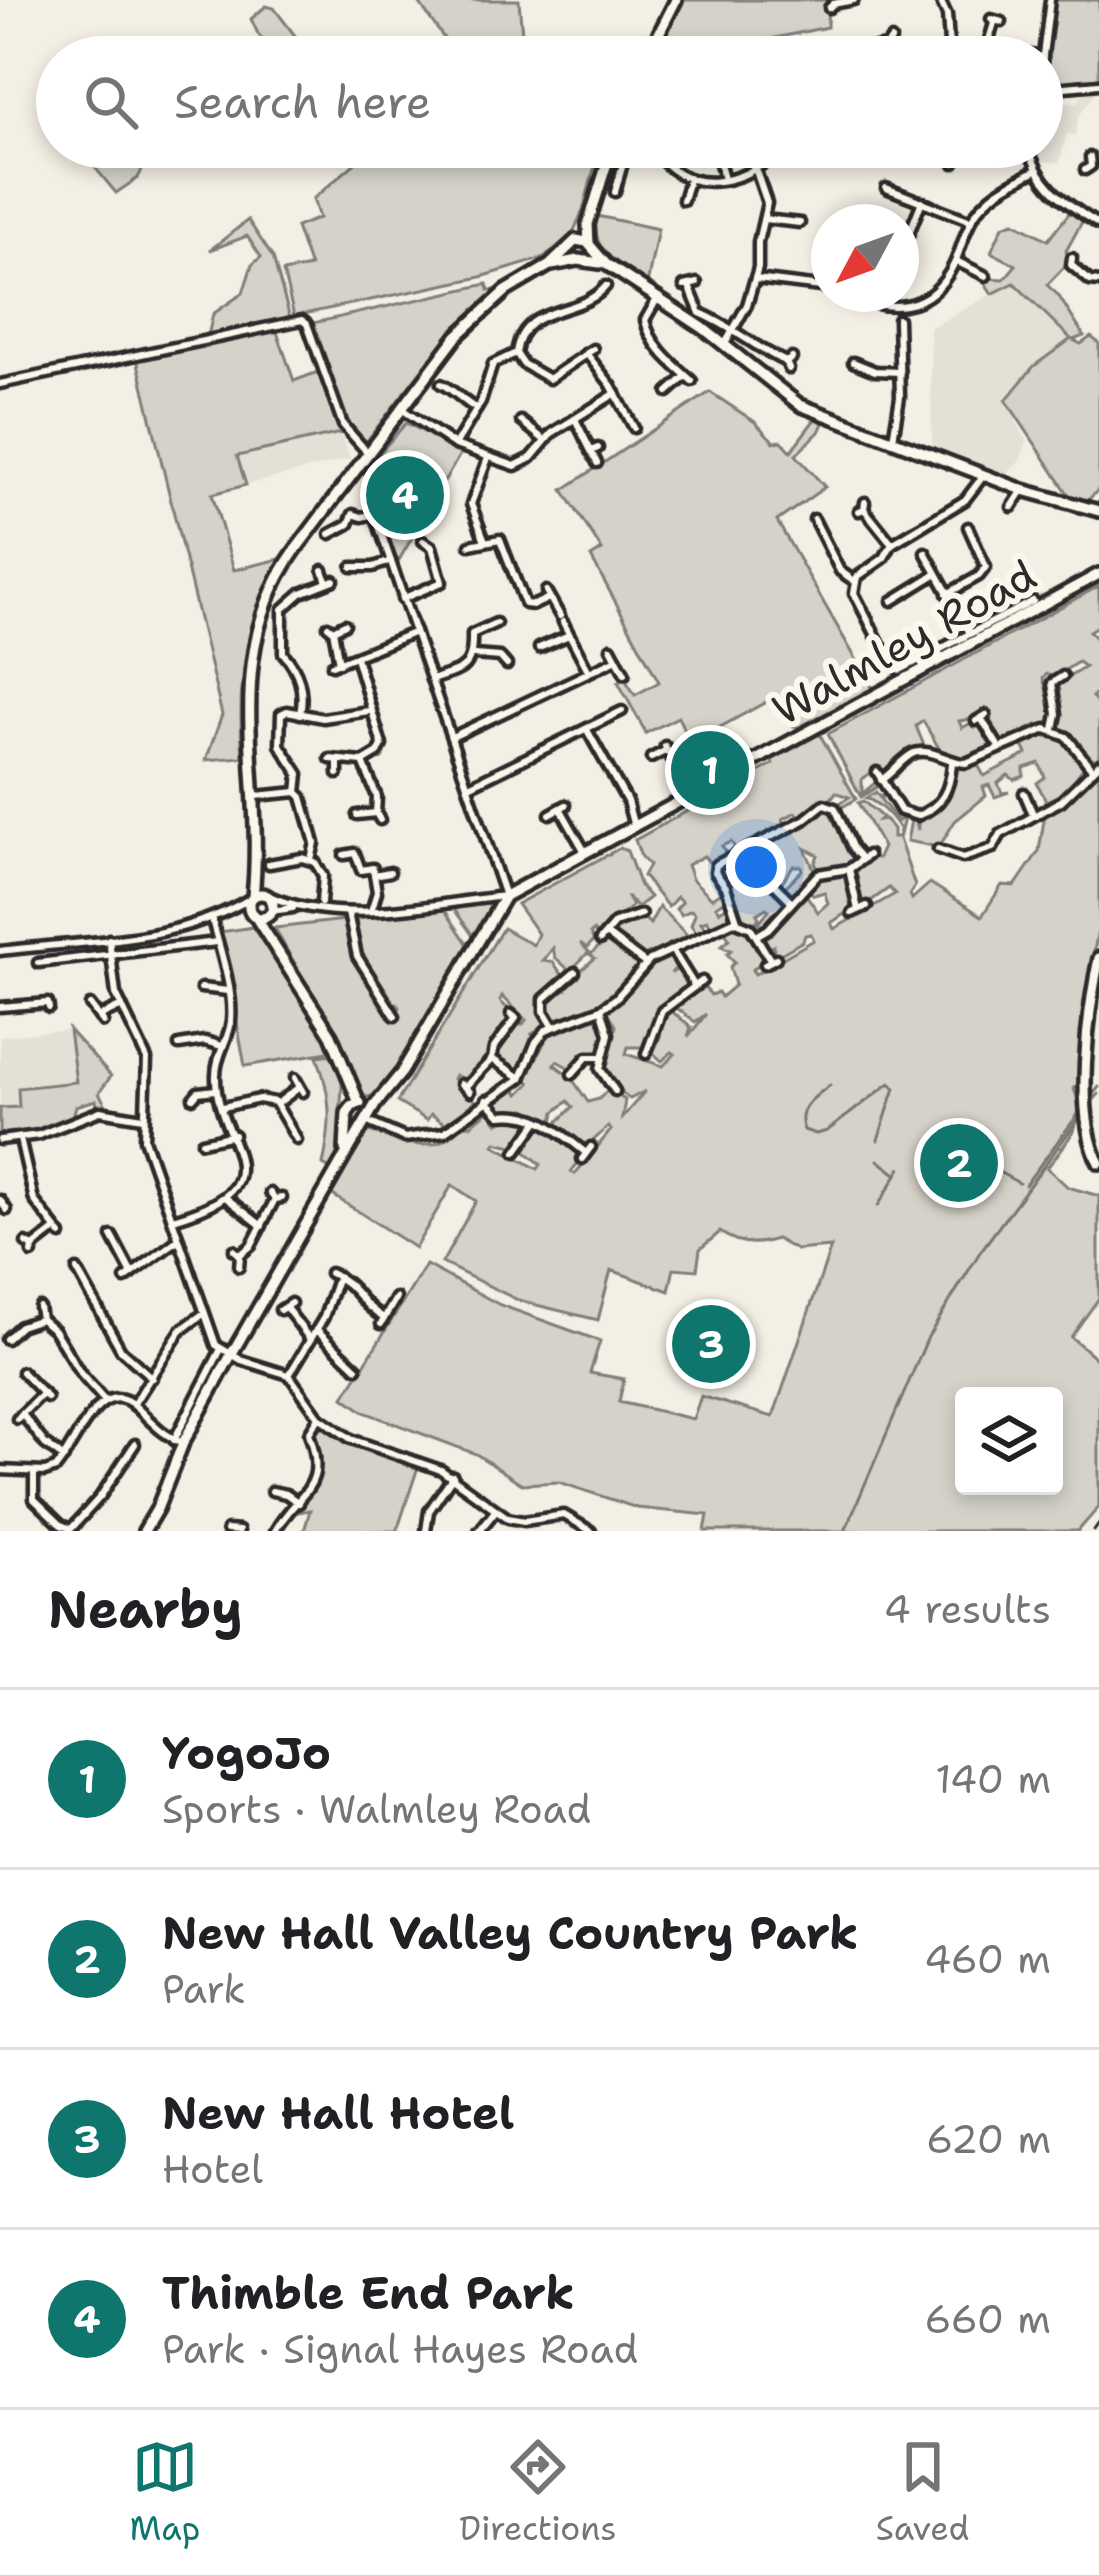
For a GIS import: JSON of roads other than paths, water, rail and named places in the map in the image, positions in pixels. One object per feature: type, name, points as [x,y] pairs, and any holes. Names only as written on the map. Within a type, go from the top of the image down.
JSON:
[{"type":"street","points":[[658,36],[676,0]]},
{"type":"street","points":[[831,4],[854,0]]},
{"type":"street","points":[[940,0],[950,36]]},
{"type":"street","points":[[1045,36],[1050,0]]},
{"type":"street","points":[[991,36],[996,21]]},
{"type":"street","points":[[1063,87],[1099,84]]},
{"type":"street","points":[[550,265],[589,255],[588,224],[605,168]]},
{"type":"street","points":[[616,192],[620,168]]},
{"type":"street","points":[[667,168],[689,180],[724,180],[754,168],[767,199],[756,279],[725,344]]},
{"type":"street","points":[[721,168],[724,180]]},
{"type":"street","points":[[919,299],[937,288],[956,261],[971,220],[996,190],[1036,170],[1061,200],[1099,225]]},
{"type":"street","points":[[683,200],[689,180]]},
{"type":"street","points":[[886,188],[898,186],[971,220]]},
{"type":"street","points":[[919,207],[922,200]]},
{"type":"street","points":[[764,220],[797,226]]},
{"type":"street","points":[[253,915],[259,896],[247,713],[250,662],[263,612],[284,567],[480,312],[506,290],[550,265],[588,224]]},
{"type":"street","points":[[572,244],[583,240],[606,265],[725,344],[800,405],[1023,490],[1099,511]]},
{"type":"street","points":[[572,244],[572,255],[580,260],[606,265]]},
{"type":"street","points":[[956,261],[980,276]]},
{"type":"street","points":[[1069,264],[1090,281],[1099,282]]},
{"type":"street","points":[[756,279],[811,285]]},
{"type":"street","points":[[690,285],[700,313],[735,328],[759,350],[789,363]]},
{"type":"street","points":[[601,288],[578,307],[539,317],[520,336],[516,352],[523,364],[547,380],[590,351],[633,416],[634,428]]},
{"type":"street","points":[[658,297],[646,316],[648,334],[654,346],[689,379],[668,392]]},
{"type":"street","points":[[0,384],[300,320],[306,322],[343,424],[368,453]]},
{"type":"street","points":[[892,439],[900,406],[901,321]]},
{"type":"street","points":[[455,445],[477,409],[493,364],[516,352]]},
{"type":"street","points":[[853,362],[900,372]]},
{"type":"street","points":[[441,384],[453,384],[466,403],[477,409]]},
{"type":"street","points":[[401,409],[455,445],[521,466],[544,439],[616,393]]},
{"type":"street","points":[[575,419],[595,450],[597,463]]},
{"type":"street","points":[[519,420],[544,439]]},
{"type":"street","points":[[485,541],[470,505],[488,458]]},
{"type":"street","points":[[925,557],[972,638],[903,670],[892,667],[854,593],[855,581],[884,558],[892,544],[965,500],[984,475]]},
{"type":"street","points":[[1012,507],[1023,490]]},
{"type":"street","points":[[460,508],[470,505]]},
{"type":"street","points":[[863,508],[892,544]]},
{"type":"street","points":[[148,1531],[178,1441],[226,1352],[344,1156],[402,1072],[505,896],[373,510],[365,517],[353,514],[349,524],[330,534]]},
{"type":"street","points":[[808,530],[816,522],[841,571],[855,581]]},
{"type":"street","points":[[947,594],[985,571],[985,558],[968,531]]},
{"type":"street","points":[[470,545],[496,538],[503,542],[524,604],[534,605],[548,594],[589,672]]},
{"type":"street","points":[[402,599],[442,582],[432,543]]},
{"type":"street","points":[[354,572],[391,561]]},
{"type":"street","points":[[300,714],[297,670],[282,660],[284,605],[331,581],[323,570]]},
{"type":"street","points":[[896,601],[936,574]]},
{"type":"street","name":"Walmley Road","points":[[505,896],[1030,605],[1099,574]]},
{"type":"street","points":[[431,680],[463,668],[474,655],[471,635],[489,621]]},
{"type":"street","points":[[345,624],[331,628],[336,664],[415,632]]},
{"type":"street","points":[[538,648],[569,635]]},
{"type":"street","points":[[611,648],[626,674]]},
{"type":"street","points":[[474,655],[500,657],[506,665]]},
{"type":"street","points":[[338,774],[334,760],[363,762],[382,745],[356,657]]},
{"type":"street","points":[[452,737],[561,681],[617,659]]},
{"type":"street","points":[[1054,729],[1057,714],[1049,681],[1063,676]]},
{"type":"street","points":[[311,859],[315,843],[304,801],[297,792],[299,774],[280,745],[278,722],[282,712],[323,718],[369,711]]},
{"type":"street","points":[[469,787],[622,711]]},
{"type":"street","points":[[981,719],[999,747]]},
{"type":"street","points":[[938,849],[963,859],[993,848],[1011,826],[1069,795],[1095,766],[1054,729],[1039,730],[972,761],[952,763],[921,752],[879,776],[901,811],[917,816],[946,796],[952,763]]},
{"type":"street","points":[[587,730],[627,801],[634,827]]},
{"type":"street","points":[[650,758],[666,748],[691,796]]},
{"type":"street","points":[[357,815],[378,817],[363,762]]},
{"type":"street","points":[[1022,791],[1033,814]]},
{"type":"street","points":[[256,796],[297,792]]},
{"type":"street","points":[[756,936],[821,872],[849,869],[865,857],[835,808],[826,804],[715,868],[737,920],[749,926],[770,961]]},
{"type":"street","points":[[550,814],[563,806],[586,854]]},
{"type":"street","points":[[752,848],[769,879],[792,902]]},
{"type":"street","points":[[344,855],[355,854],[361,870],[373,868],[376,892],[371,911]]},
{"type":"street","points":[[269,863],[311,859],[327,885],[321,903]]},
{"type":"street","points":[[849,869],[855,912],[867,906]]},
{"type":"street","points":[[374,875],[390,872]]},
{"type":"street","points":[[259,896],[271,913],[277,948]]},
{"type":"street","points":[[0,951],[178,931],[225,915],[259,896],[297,908],[348,914],[505,896]]},
{"type":"street","points":[[225,915],[297,908]]},
{"type":"street","points":[[635,913],[615,923],[603,937],[646,964]]},
{"type":"street","points":[[348,914],[357,956],[394,1011]]},
{"type":"street","points":[[253,915],[331,1034],[368,1120],[405,1138],[433,1136],[521,1078],[540,1035],[601,1009],[646,964],[737,920]]},
{"type":"street","points":[[173,1219],[225,1197],[240,1167],[234,1135],[216,1090],[222,1046],[230,1027],[228,991],[212,920]]},
{"type":"street","points":[[109,939],[115,990],[147,1059],[144,1138],[210,1337],[226,1352],[289,1375],[319,1417],[374,1450],[453,1476],[496,1510],[524,1521],[564,1515],[591,1531]]},
{"type":"street","points":[[38,963],[52,957],[217,942]]},
{"type":"street","points":[[646,1054],[662,1011],[698,983],[671,950]]},
{"type":"street","points":[[1099,958],[1089,1014],[1086,1117],[1099,1163]]},
{"type":"street","points":[[553,1026],[544,1011],[544,999],[569,973]]},
{"type":"street","points":[[200,988],[228,991]]},
{"type":"street","points":[[0,1007],[48,1003],[49,1008]]},
{"type":"street","points":[[90,1005],[101,1020],[122,1006]]},
{"type":"street","points":[[601,1009],[609,1034],[600,1072],[609,1088]]},
{"type":"street","points":[[465,1088],[493,1059],[494,1048],[516,1018]]},
{"type":"street","points":[[184,1048],[205,1041],[222,1046]]},
{"type":"street","points":[[571,1074],[587,1058],[600,1057]]},
{"type":"street","points":[[493,1059],[521,1078]]},
{"type":"street","points":[[223,1107],[259,1099],[278,1104],[300,1090],[295,1078]]},
{"type":"street","points":[[344,1156],[349,1080]]},
{"type":"street","points":[[195,1092],[216,1090]]},
{"type":"street","points":[[348,1118],[361,1104],[382,1098]]},
{"type":"street","points":[[487,1100],[500,1115],[522,1113],[559,1130],[586,1153]]},
{"type":"street","points":[[278,1104],[286,1128],[299,1141]]},
{"type":"street","points":[[0,1140],[20,1139],[92,1113],[142,1118]]},
{"type":"street","points":[[348,1118],[356,1127],[368,1120]]},
{"type":"street","points":[[516,1152],[538,1120]]},
{"type":"street","points":[[201,1141],[234,1135]]},
{"type":"street","points":[[20,1139],[34,1200],[59,1232],[30,1248]]},
{"type":"street","points":[[225,1197],[262,1226]]},
{"type":"street","points":[[239,1267],[237,1252],[262,1226],[276,1197]]},
{"type":"street","points":[[124,1238],[114,1239],[128,1276],[179,1239]]},
{"type":"street","points":[[76,1270],[121,1350],[152,1378]]},
{"type":"street","points":[[289,1375],[317,1330],[334,1274],[352,1283],[382,1321],[396,1298]]},
{"type":"street","points":[[39,1306],[41,1319]]},
{"type":"street","points":[[286,1308],[310,1338]]},
{"type":"street","points":[[134,1405],[181,1330],[204,1314]]},
{"type":"street","points":[[11,1338],[26,1323],[41,1319],[51,1325],[80,1373],[104,1400]]},
{"type":"street","points":[[317,1330],[336,1356],[357,1368]]},
{"type":"street","points":[[22,1372],[45,1395],[20,1417],[64,1458]]},
{"type":"street","points":[[0,1470],[51,1471],[104,1400],[120,1397],[178,1441]]},
{"type":"street","points":[[275,1531],[310,1487],[316,1450],[309,1433],[319,1417]]},
{"type":"street","points":[[34,1472],[34,1498],[68,1529],[100,1497],[130,1448]]},
{"type":"street","points":[[426,1531],[429,1511],[453,1476]]},
{"type":"street","points":[[276,1490],[299,1503]]},
{"type":"street","points":[[479,1531],[496,1510]]},
{"type":"street","points":[[227,1530],[239,1531]]},
{"type":"waterway","points":[[830,1085],[804,1109],[804,1130],[827,1131],[890,1083],[895,1088],[878,1140]]},
{"type":"waterway","points":[[1089,1100],[1099,1087]]},
{"type":"waterway","points":[[1089,1105],[1099,1094]]},
{"type":"waterway","points":[[1025,1185],[1083,1108]]},
{"type":"waterway","points":[[845,1531],[928,1337],[980,1252],[1083,1113]]},
{"type":"waterway","points":[[971,1157],[1019,1183]]},
{"type":"waterway","points":[[878,1160],[896,1174]]},
{"type":"waterway","points":[[878,1206],[901,1168]]},
{"type":"railway","points":[[1094,1531],[1099,1524]]},
{"type":"place","name":"Thimble End Park","points":[[405,495]]},
{"type":"place","name":"YogoJo","points":[[710,770]]},
{"type":"place","name":"New Hall Valley Country Park","points":[[959,1163]]},
{"type":"place","name":"New Hall Hotel","points":[[711,1344]]}]
